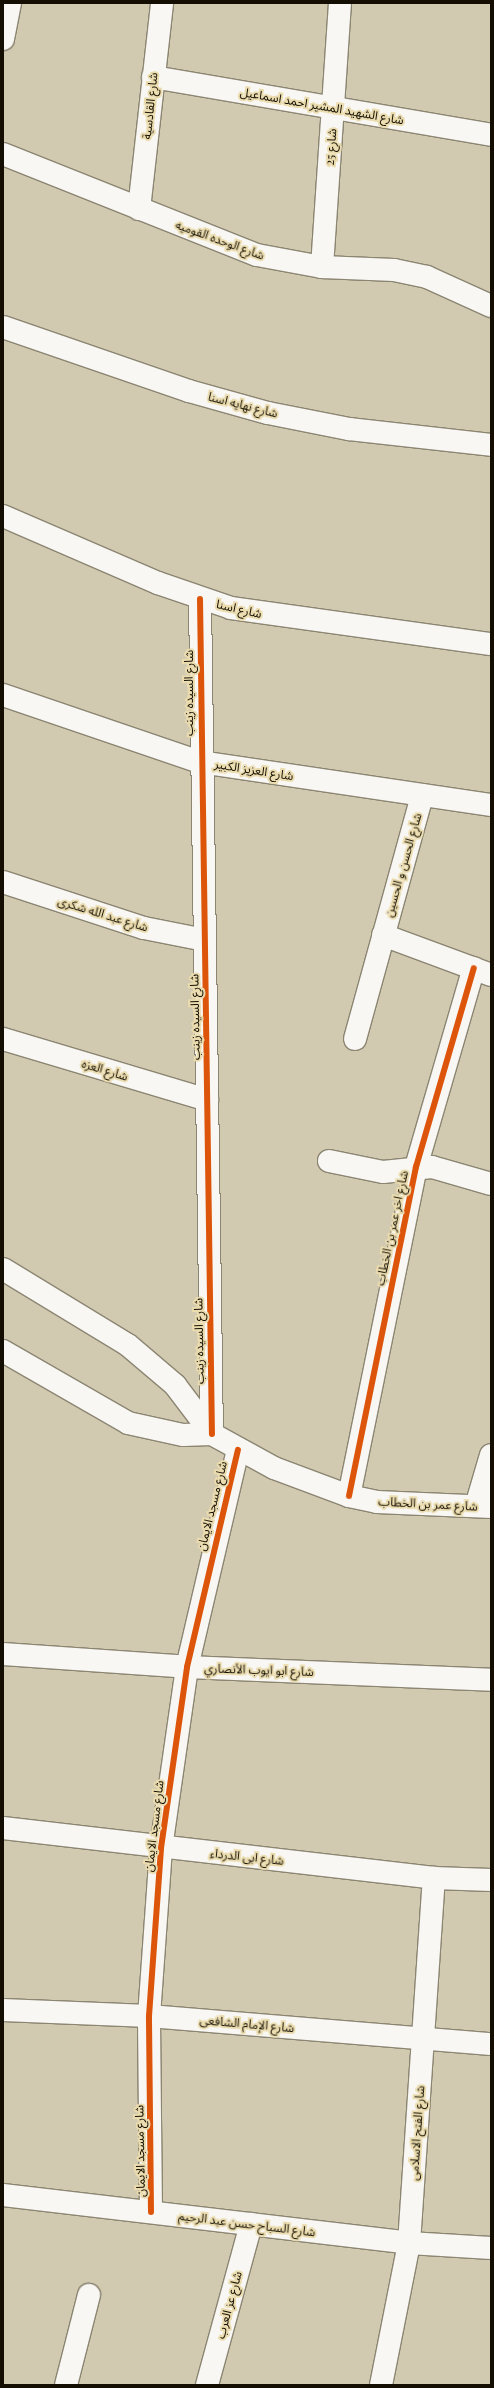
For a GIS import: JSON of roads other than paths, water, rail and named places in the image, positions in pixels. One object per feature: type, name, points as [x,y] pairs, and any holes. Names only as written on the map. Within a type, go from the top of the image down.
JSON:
[{"type":"street","points":[[3,39],[10,3]]},
{"type":"street","name":"شارع القادسية","points":[[139,209],[162,3]]},
{"type":"street","name":"شارع 25","points":[[322,267],[340,3]]},
{"type":"street","name":"شارع الشهيد المشير احمد اسماعيل","points":[[153,77],[491,135]]},
{"type":"street","name":"شارع الوحده القوميه","points":[[3,154],[257,256],[322,267],[394,270],[420,276],[491,306]]},
{"type":"street","name":"شارع نهايه اسنا","points":[[3,327],[189,391],[268,413],[364,431],[491,445]]},
{"type":"street","name":"شارع اسنا","points":[[3,516],[200,599],[262,615],[491,644]]},
{"type":"street","name":"شارع السيده زينب","points":[[200,599],[200,762],[205,940],[212,1434]]},
{"type":"street","name":"شارع العزيز الكبير","points":[[3,695],[200,762],[491,805]]},
{"type":"street","name":"شارع الحسن و الحسين","points":[[355,1039],[422,795]]},
{"type":"street","name":"شارع عبد الله شكرى","points":[[3,882],[144,928],[205,940]]},
{"type":"street","points":[[383,935],[482,972]]},
{"type":"street","name":"شارع اخر عمر بن الخطاب","points":[[349,1496],[416,1167],[482,972]]},
{"type":"street","name":"شارع العزه","points":[[3,1039],[207,1100]]},
{"type":"street","points":[[330,1161],[383,1172],[416,1167],[449,1170],[491,1184]]},
{"type":"street","points":[[3,1269],[153,1364],[175,1385],[212,1434]]},
{"type":"street","points":[[3,1351],[128,1423],[184,1434],[212,1434]]},
{"type":"street","name":"شارع عمر بن الخطاب","points":[[212,1434],[238,1450],[274,1468],[349,1496],[406,1505],[483,1507]]},
{"type":"street","name":"شارع مسجد الايمان","points":[[151,2212],[149,2016],[161,1848],[187,1667],[238,1450]]},
{"type":"street","points":[[483,1507],[491,1455]]},
{"type":"street","name":"شارع ابو ايوب الأنصاري","points":[[3,1654],[187,1667],[491,1680]]},
{"type":"street","name":"شارع ابى الدرداء","points":[[3,1828],[161,1848],[434,1878],[491,1880]]},
{"type":"street","name":"شارع الفتح الاسلامى","points":[[381,2385],[409,2242],[434,1878]]},
{"type":"street","name":"شارع الإمام الشافعى","points":[[3,2010],[149,2016],[491,2044]]},
{"type":"street","name":"شارع السباح حسن عبد الرحيم","points":[[3,2195],[409,2242],[491,2248]]},
{"type":"street","name":"شارع عز العرب","points":[[207,2385],[251,2224]]},
{"type":"street","points":[[66,2385],[89,2295]]}]
